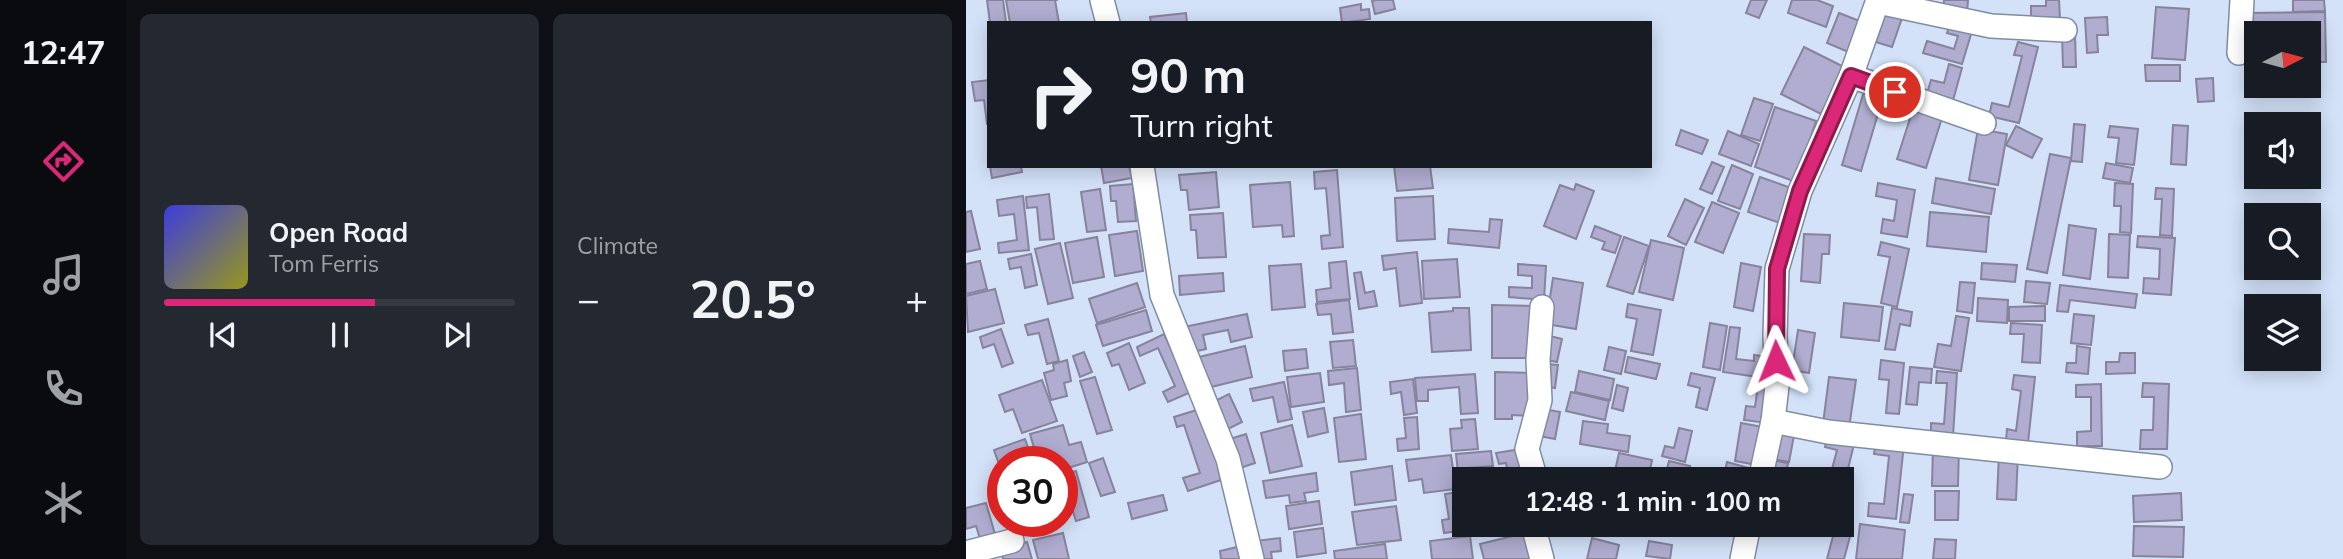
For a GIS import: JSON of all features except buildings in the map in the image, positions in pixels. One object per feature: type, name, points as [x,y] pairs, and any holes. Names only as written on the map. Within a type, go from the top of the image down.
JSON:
[{"type":"street","points":[[1102,0],[1107,21]]},
{"type":"street","points":[[2239,53],[2242,0]]},
{"type":"street","points":[[1763,467],[1777,386],[1777,269],[1800,191],[1851,76],[1878,1],[1991,26],[2065,30]]},
{"type":"street","points":[[1851,76],[1984,122]]},
{"type":"street","points":[[1142,168],[1162,295],[1228,459],[1252,559]]},
{"type":"street","points":[[1532,467],[1527,449],[1540,400],[1538,360],[1542,307]]},
{"type":"street","points":[[1773,421],[1828,432],[2160,467]]},
{"type":"street","points":[[1536,537],[1542,559]]},
{"type":"street","points":[[1742,559],[1747,537]]},
{"type":"street","points":[[966,553],[1012,541]]},
{"type":"route","points":[[1776,361],[1777,269],[1800,191],[1810,168],[1851,76],[1895,92]]}]
